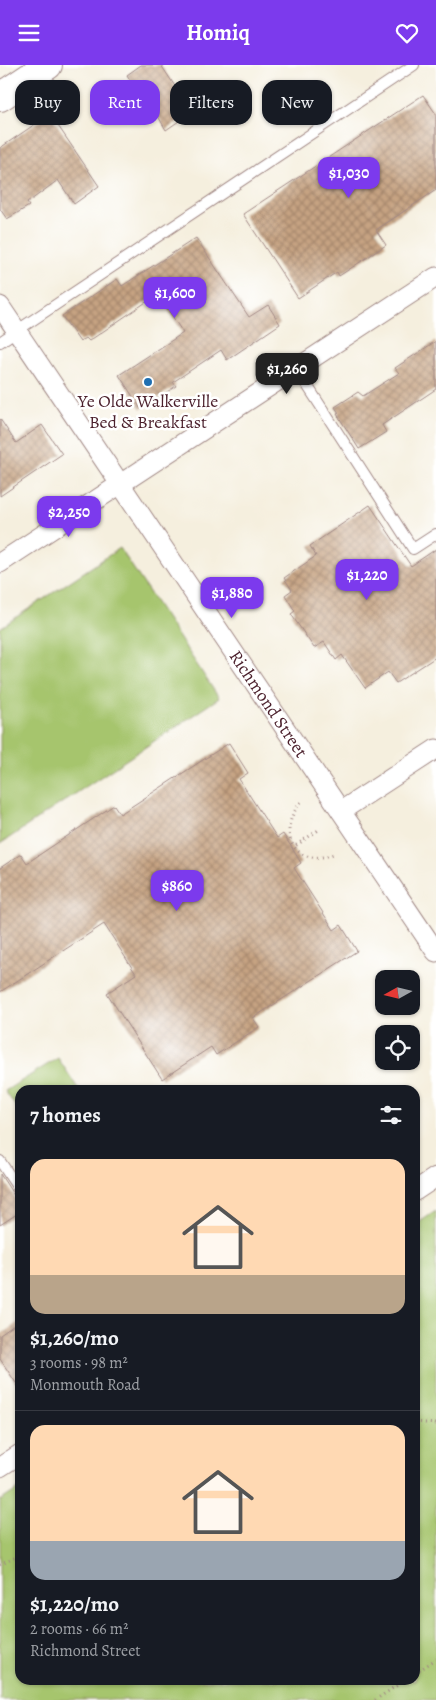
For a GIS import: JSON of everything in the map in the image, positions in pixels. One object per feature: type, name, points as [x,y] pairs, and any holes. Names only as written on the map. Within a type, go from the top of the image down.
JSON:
[{"type":"main road","points":[[0,97],[48,65]]},
{"type":"street","points":[[0,563],[436,277]]},
{"type":"street","name":"Richmond Street","points":[[0,306],[436,952]]},
{"type":"street","points":[[341,811],[436,749]]},
{"type":"street","points":[[420,1188],[436,1177]]},
{"type":"street","points":[[0,1467],[15,1457]]},
{"type":"lane","points":[[0,341],[414,65]]},
{"type":"lane","points":[[296,368],[413,549],[436,534]]},
{"type":"lane","points":[[0,1161],[15,1184]]},
{"type":"path","points":[[301,802],[291,817],[288,826],[289,836],[294,847],[307,856],[316,859],[336,853]]},
{"type":"path","points":[[294,847],[320,829]]},
{"type":"path","points":[[420,1423],[436,1424]]},
{"type":"path","points":[[0,1565],[15,1558]]},
{"type":"path","points":[[420,1670],[436,1659]]},
{"type":"path","points":[[375,1700],[398,1685]]},
{"type":"green space","points":[[120,548],[219,698],[0,844],[0,628]]},
{"type":"green space","points":[[58,1058],[76,1085],[15,1085],[15,1106],[5,1091]]},
{"type":"green space","points":[[436,1211],[436,1700],[0,1700],[0,1501],[15,1491],[15,1685],[420,1685],[420,1222]]},
{"type":"building","points":[[141,65],[161,65],[171,80],[170,125],[173,125],[166,130],[160,120],[160,80],[130,80],[127,75]]},
{"type":"building","points":[[423,95],[436,114],[436,190],[376,230],[386,245],[339,276],[337,272],[298,298],[243,214]]},
{"type":"building","points":[[34,125],[57,125],[99,186],[74,204],[58,180],[27,203],[29,206],[7,219],[0,209],[0,148]]},
{"type":"building","points":[[196,238],[249,317],[268,305],[280,324],[227,360],[221,350],[173,382],[176,386],[141,409],[119,375],[183,333],[158,294],[89,341],[86,338],[80,342],[62,316],[117,279],[122,286]]},
{"type":"building","points":[[436,341],[436,389],[382,425],[386,432],[359,449],[337,414],[339,413],[335,407],[358,392],[363,396],[399,373],[395,368]]},
{"type":"building","points":[[0,419],[16,443],[42,425],[62,454],[0,496]]},
{"type":"building","points":[[370,505],[411,566],[436,549],[436,657],[396,683],[388,672],[365,688],[342,655],[336,660],[324,642],[314,648],[291,614],[295,611],[285,595],[292,590],[284,578],[316,556],[310,546]]},
{"type":"building","points":[[229,743],[248,773],[239,779],[277,838],[283,834],[292,848],[301,863],[294,868],[334,930],[341,925],[357,951],[253,1018],[259,1027],[216,1055],[211,1047],[162,1079],[107,993],[136,974],[104,924],[0,992],[0,868],[21,854],[27,863],[114,805],[120,814]]},
{"type":"building","points":[[0,1174],[15,1197],[15,1215],[0,1225]]},
{"type":"building","points":[[15,1324],[15,1382],[0,1359],[0,1335]]},
{"type":"place","name":"Ye Olde Walkerville Bed & Breakfast","points":[[148,382]]}]
